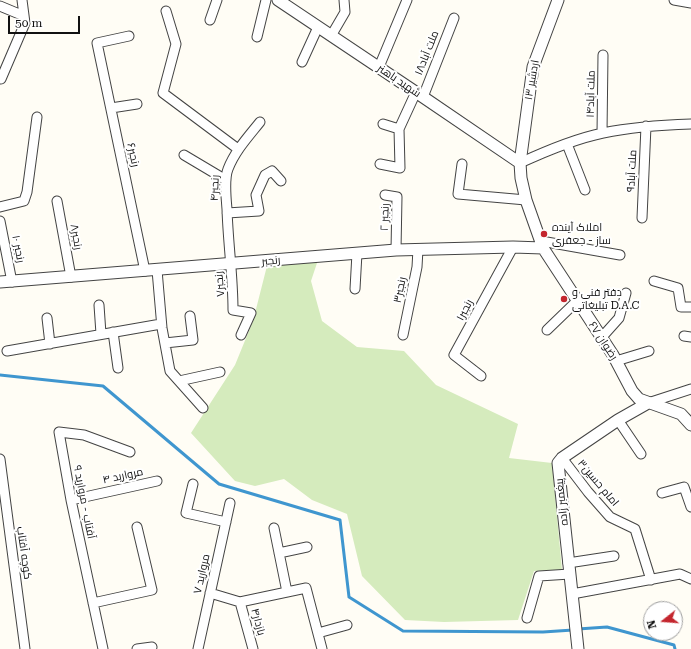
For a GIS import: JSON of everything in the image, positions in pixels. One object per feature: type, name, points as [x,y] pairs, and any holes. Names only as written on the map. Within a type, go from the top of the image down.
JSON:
[{"type":"street","points":[[1,79],[25,23],[22,0]]},
{"type":"street","points":[[210,20],[216,0]]},
{"type":"street","points":[[257,37],[266,0]]},
{"type":"street","name":"شهید باهنر","points":[[278,0],[520,163]]},
{"type":"street","points":[[331,36],[345,12],[344,0]]},
{"type":"street","points":[[379,68],[407,0]]},
{"type":"street","name":"اردشیر ۱۳","points":[[520,163],[533,68],[558,0]]},
{"type":"street","points":[[674,0],[691,3]]},
{"type":"street","points":[[0,6],[24,16]]},
{"type":"street","points":[[166,10],[176,44],[163,93],[238,149]]},
{"type":"street","name":"ملت آباد۱۸","points":[[399,129],[419,94],[454,18]]},
{"type":"street","points":[[302,62],[318,27]]},
{"type":"street","name":"رنجبر۶","points":[[129,36],[97,43],[145,271]]},
{"type":"street","name":"ملت آباد۱۴","points":[[602,133],[603,56]]},
{"type":"street","points":[[111,108],[137,104]]},
{"type":"street","points":[[0,206],[24,201],[27,192],[38,116]]},
{"type":"street","name":"رنجبر۴","points":[[230,265],[227,213],[227,171],[238,149],[260,122]]},
{"type":"street","points":[[380,164],[400,168],[399,129],[383,124]]},
{"type":"street","points":[[520,163],[529,158],[567,144],[602,133],[646,126],[691,124]]},
{"type":"street","name":"ملت آباد۹","points":[[642,218],[646,126]]},
{"type":"street","points":[[567,144],[585,190]]},
{"type":"street","points":[[184,155],[226,180]]},
{"type":"street","name":"رضوان ۶۷","points":[[520,163],[521,178],[526,200],[542,245],[577,301],[602,337],[632,391],[639,399],[648,403]]},
{"type":"street","points":[[462,164],[458,194],[526,200]]},
{"type":"street","points":[[227,213],[259,211],[256,195],[265,175],[272,171],[281,181]]},
{"type":"street","name":"رنجبر ۲","points":[[385,195],[397,197],[396,250]]},
{"type":"street","name":"رنجبر۸","points":[[57,201],[71,277]]},
{"type":"street","name":"رنجبر ۱۰","points":[[0,221],[12,282]]},
{"type":"street","points":[[542,245],[620,255]]},
{"type":"street","name":"رنجبر","points":[[0,282],[230,265],[396,250],[542,245]]},
{"type":"street","name":"رنجبر۱","points":[[481,376],[454,355],[513,247]]},
{"type":"street","name":"رنجبر۳","points":[[403,334],[417,267],[418,249]]},
{"type":"street","points":[[356,289],[357,253]]},
{"type":"street","name":"رنجبر۷","points":[[230,265],[233,282],[233,310],[251,313],[242,334]]},
{"type":"street","points":[[157,270],[161,324],[170,371],[203,408]]},
{"type":"street","points":[[654,281],[678,288],[681,307],[691,307]]},
{"type":"street","points":[[602,337],[618,318],[626,293]]},
{"type":"street","points":[[546,330],[577,301]]},
{"type":"street","points":[[99,305],[101,334]]},
{"type":"street","points":[[165,343],[193,340],[190,316]]},
{"type":"street","points":[[47,318],[50,344]]},
{"type":"street","points":[[7,351],[161,324]]},
{"type":"street","points":[[113,332],[118,368]]},
{"type":"street","points":[[616,361],[649,351]]},
{"type":"street","points":[[179,381],[220,372]]},
{"type":"street","points":[[562,458],[618,420],[648,403],[691,389]]},
{"type":"street","points":[[648,403],[672,410],[690,422]]},
{"type":"street","points":[[618,420],[641,454]]},
{"type":"street","name":"آفتاب - مروارید ۹","points":[[103,649],[71,500],[59,432],[84,435],[130,452]]},
{"type":"street","name":"پیغمبر زاده","points":[[562,458],[558,463],[558,470],[578,649]]},
{"type":"street","name":"امام حسین۳","points":[[562,458],[588,492],[610,517],[635,529],[651,580]]},
{"type":"street","name":"کوچه آفتاب","points":[[0,460],[25,649]]},
{"type":"street","name":"مروارید ۴","points":[[71,500],[156,481]]},
{"type":"street","points":[[193,484],[186,513],[226,522]]},
{"type":"street","points":[[662,493],[684,487],[689,495],[691,507]]},
{"type":"street","name":"مروارید ۷","points":[[198,649],[230,503]]},
{"type":"street","points":[[93,603],[152,590],[137,527]]},
{"type":"street","points":[[274,528],[287,592]]},
{"type":"street","points":[[279,553],[307,547]]},
{"type":"street","points":[[527,618],[539,576],[614,556]]},
{"type":"street","points":[[572,594],[680,574],[691,579]]},
{"type":"street","points":[[210,593],[240,602],[306,588],[322,649]]},
{"type":"street","name":"بازدار۴","points":[[240,602],[253,649]]},
{"type":"street","points":[[318,633],[347,625]]},
{"type":"street","points":[[137,649],[152,647]]},
{"type":"green space","points":[[320,254],[311,281],[322,321],[357,347],[404,351],[436,385],[518,424],[509,458],[552,463],[562,570],[534,571],[518,620],[444,622],[405,620],[362,576],[347,514],[312,500],[284,479],[255,486],[235,481],[191,433],[235,365],[253,321],[269,258]]},
{"type":"waterway","points":[[0,375],[103,386],[219,484],[340,520],[349,597],[403,631],[543,632],[573,630]]},
{"type":"waterway","points":[[578,629],[607,627],[674,645],[675,649]]},
{"type":"place","name":"املاک آینده ساز - جعفری","points":[[544,234]]},
{"type":"place","name":"دفتر فنی و تبلیغاتی D.A.C","points":[[564,299]]}]
